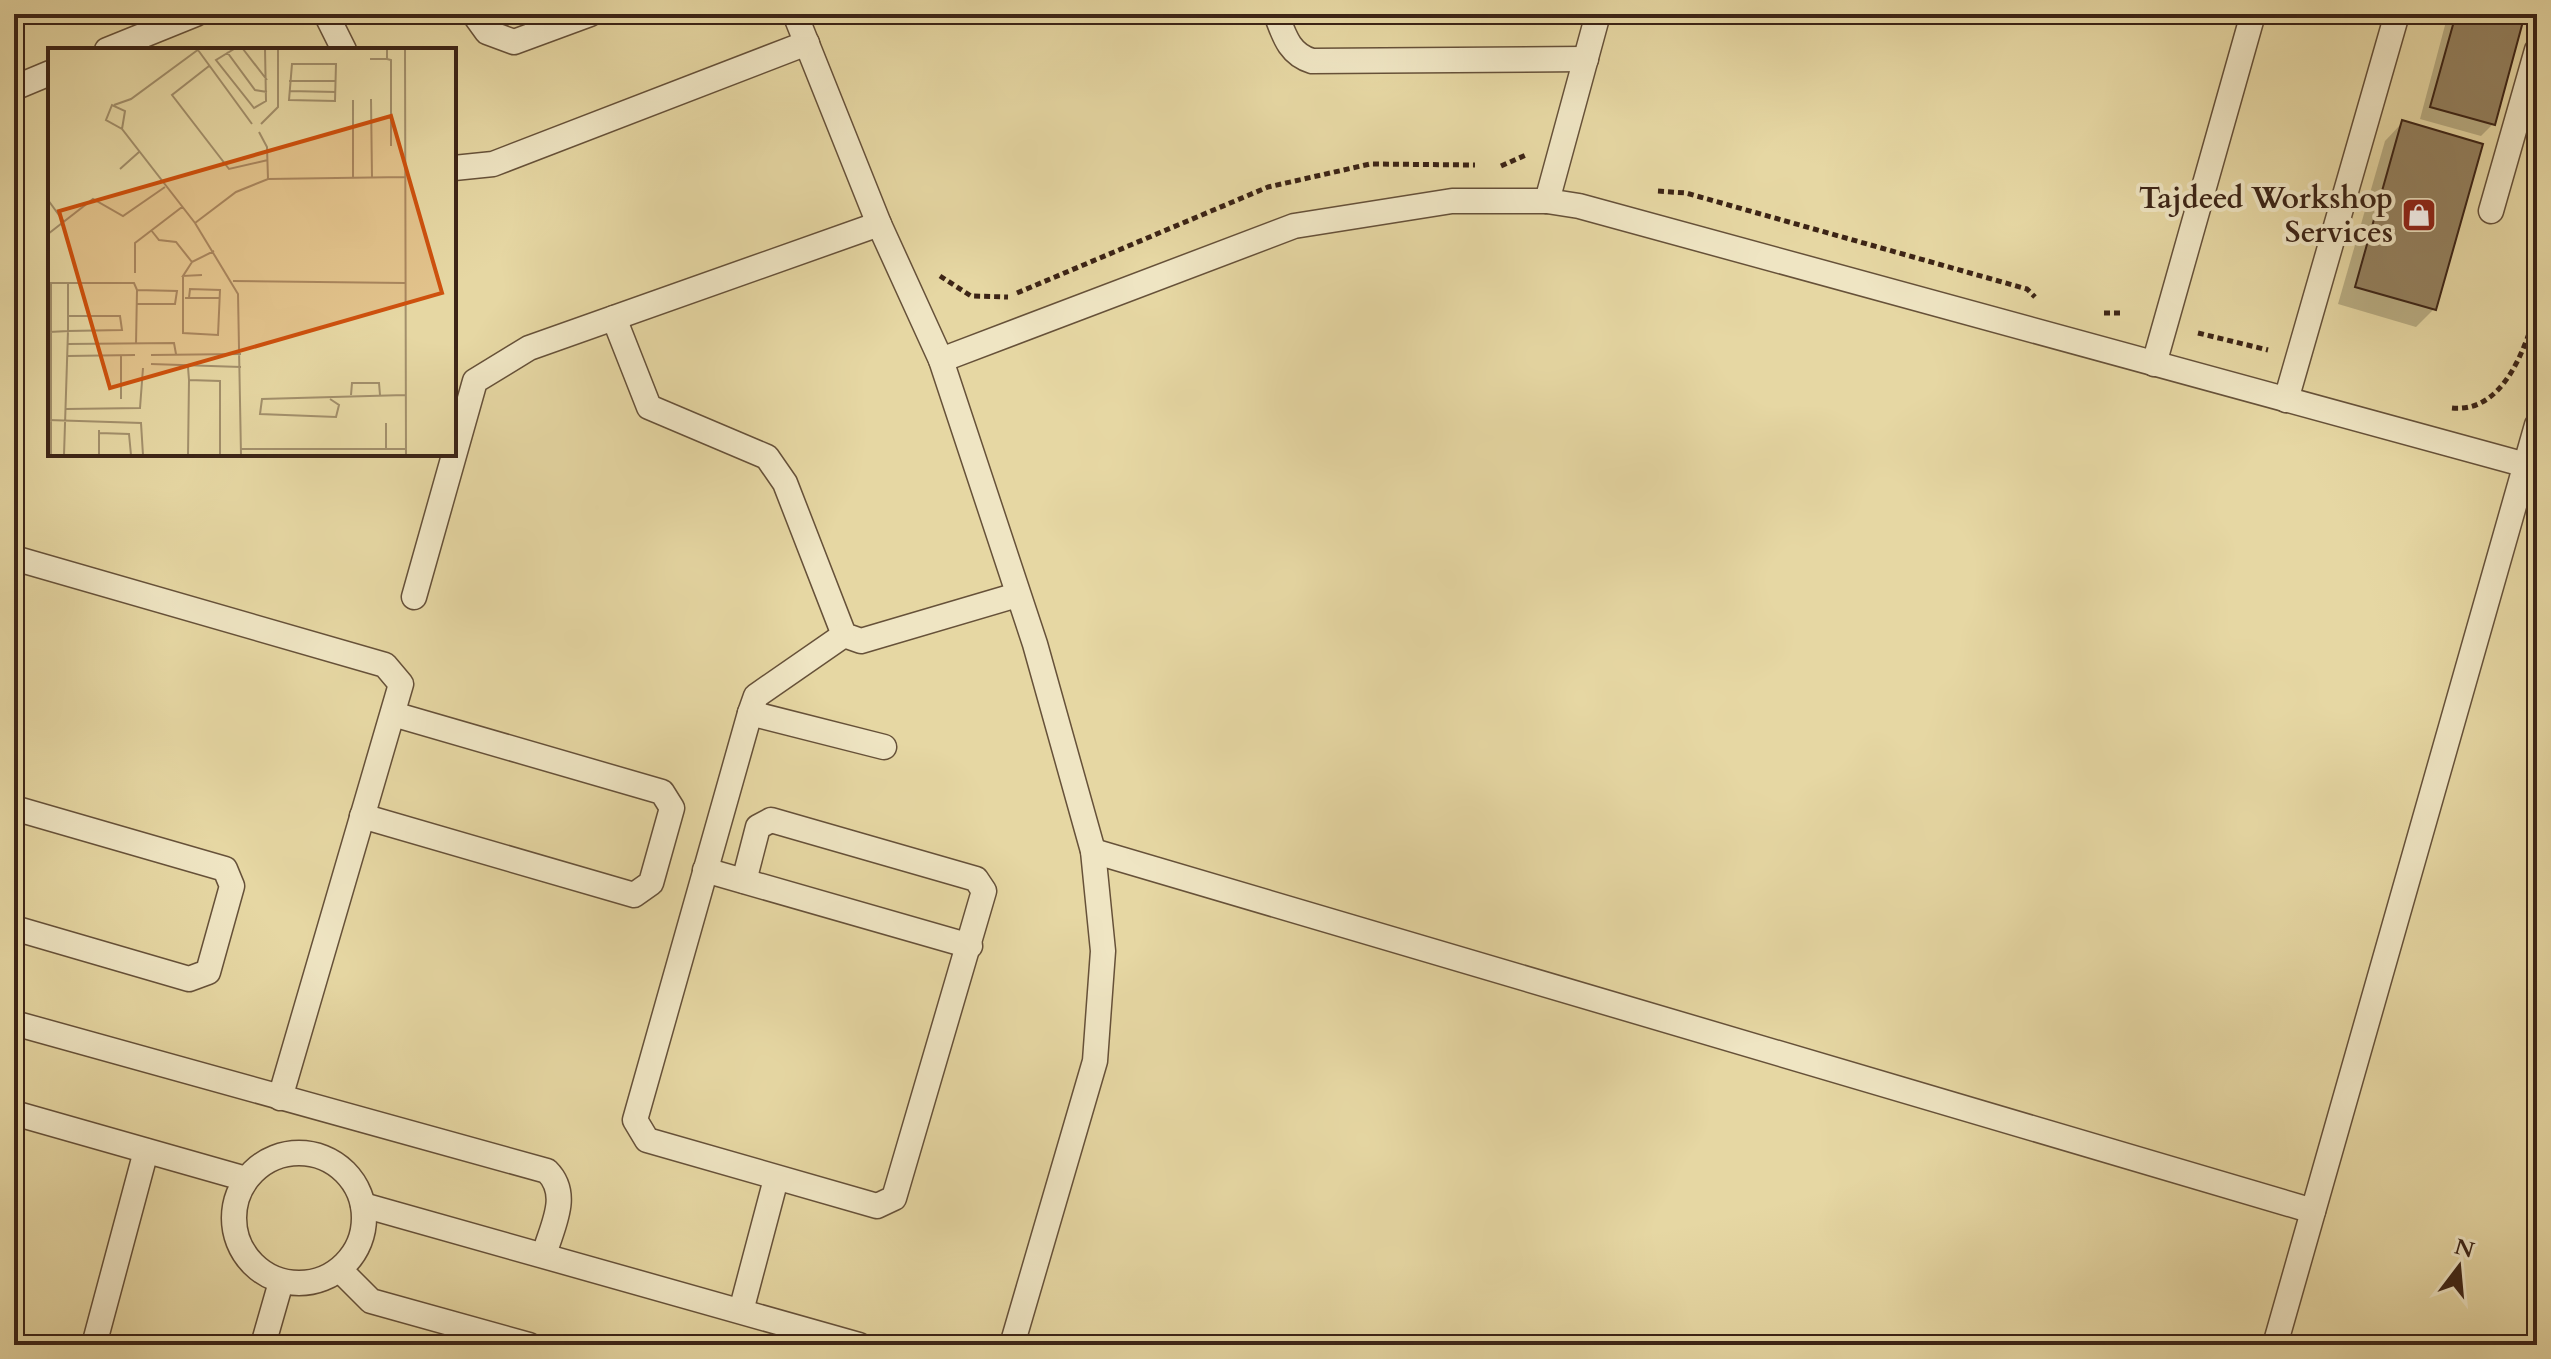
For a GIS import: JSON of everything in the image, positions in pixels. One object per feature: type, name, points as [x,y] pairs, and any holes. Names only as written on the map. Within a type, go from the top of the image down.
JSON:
[{"type":"lane","points":[[112,48],[196,14]]},
{"type":"lane","points":[[326,14],[343,48]]},
{"type":"lane","points":[[474,14],[487,32],[514,42],[590,14]]},
{"type":"lane","points":[[795,14],[879,224],[941,360],[1035,644],[1093,851],[1103,951],[1095,1061],[1012,1345]]},
{"type":"lane","points":[[1276,14],[1291,48],[1312,61],[1586,59]]},
{"type":"lane","points":[[1547,201],[1598,14]]},
{"type":"lane","points":[[2154,364],[2253,14]]},
{"type":"lane","points":[[2286,400],[2397,14]]},
{"type":"lane","points":[[456,168],[493,164],[807,43]]},
{"type":"lane","points":[[2491,211],[2537,50]]},
{"type":"lane","points":[[15,84],[48,74]]},
{"type":"lane","points":[[941,360],[1294,226],[1452,201],[1547,201],[1594,210],[2526,465]]},
{"type":"lane","points":[[456,448],[475,381],[529,348],[879,224]]},
{"type":"lane","points":[[614,318],[649,407],[767,457],[785,483],[844,635],[861,641],[1017,595]]},
{"type":"lane","points":[[2275,1345],[2537,425]]},
{"type":"lane","points":[[414,597],[454,456]]},
{"type":"lane","points":[[14,558],[385,665],[401,684],[280,1098]]},
{"type":"lane","points":[[744,881],[758,827],[771,820],[976,879],[984,891],[894,1198],[877,1206],[647,1140],[635,1120],[756,696],[844,635]]},
{"type":"lane","points":[[750,713],[884,747]]},
{"type":"lane","points":[[362,816],[634,895],[651,883],[672,808],[662,792],[393,714]]},
{"type":"lane","points":[[14,808],[225,869],[232,886],[208,972],[189,979],[14,928]]},
{"type":"lane","points":[[1093,851],[2313,1211]]},
{"type":"lane","points":[[705,870],[970,946]]},
{"type":"lane","points":[[14,1023],[547,1171],[559,1182],[561,1195],[544,1255]]},
{"type":"lane","points":[[14,1113],[246,1179]]},
{"type":"lane","points":[[94,1345],[146,1151]]},
{"type":"lane","points":[[301,1152],[340,1166],[353,1180],[363,1205],[363,1237],[354,1255],[340,1270],[322,1280],[302,1284],[281,1282],[247,1258],[237,1239],[234,1219],[237,1198],[246,1179],[261,1164],[280,1155],[301,1152]]},
{"type":"lane","points":[[741,1311],[776,1179]]},
{"type":"lane","points":[[363,1205],[741,1311],[799,1336],[859,1345]]},
{"type":"lane","points":[[340,1270],[371,1301],[529,1345]]},
{"type":"lane","points":[[263,1345],[281,1282]]},
{"type":"path","points":[[1646,190],[1686,193],[1908,253],[2027,289],[2044,306]]},
{"type":"path","points":[[2537,255],[2537,262]]},
{"type":"path","points":[[934,272],[971,296],[1007,298],[1039,283]]},
{"type":"path","points":[[2439,407],[2466,410],[2496,392],[2522,356],[2537,309]]},
{"type":"path","points":[[2092,314],[2123,313]]},
{"type":"path","points":[[2198,333],[2277,353]]},
{"type":"building","points":[[2456,14],[2525,14],[2495,125],[2430,107]]},
{"type":"building","name":"Tajdeed Workshop Services","points":[[2402,120],[2483,144],[2436,310],[2355,287]]},
{"type":"place","name":"Tajdeed Workshop Services","points":[[2419,215]]}]
